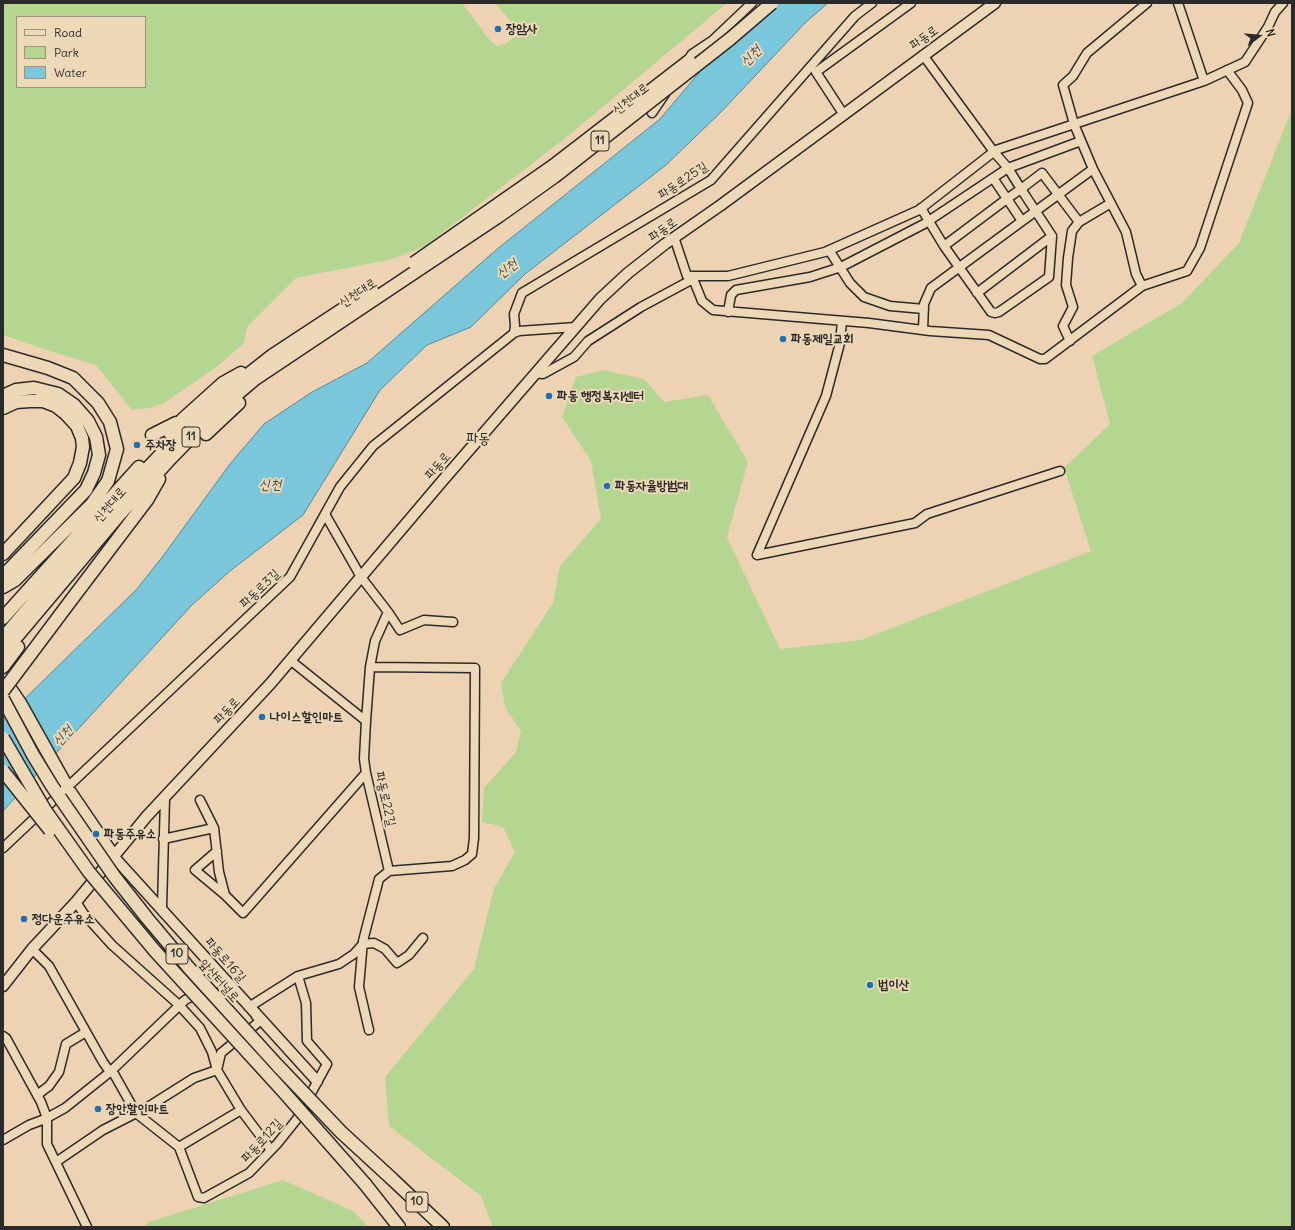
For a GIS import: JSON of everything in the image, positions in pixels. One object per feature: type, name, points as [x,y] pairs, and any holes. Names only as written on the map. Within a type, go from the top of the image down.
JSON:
[{"type":"highway","name":"신천대로","points":[[12,651],[120,514],[171,458],[215,413],[255,379],[417,265],[553,166],[732,28],[760,3]]},
{"type":"highway","name":"신천대로","points":[[3,638],[145,471],[192,422],[217,399],[274,355],[417,265],[499,216],[554,176],[730,39],[772,3]]},
{"type":"highway","name":"11","points":[[3,667],[12,651],[160,478],[260,383],[309,342]]},
{"type":"highway","points":[[3,355],[48,368],[73,378],[98,403],[110,422],[117,449],[108,480],[92,504],[15,580],[3,587]]},
{"type":"highway","name":"11","points":[[3,618],[183,419],[223,383],[274,355]]},
{"type":"highway","points":[[3,396],[16,390],[34,388],[58,394],[74,405],[88,421],[96,437],[99,455],[94,473],[86,490],[3,576]]},
{"type":"highway","points":[[3,408],[16,402],[30,401],[43,401],[56,406],[66,413],[77,426],[82,438],[83,447],[80,463],[74,478],[3,554]]},
{"type":"highway","points":[[152,435],[183,419]]},
{"type":"highway","points":[[110,498],[125,469]]},
{"type":"highway","points":[[13,697],[72,600],[147,500],[160,478]]},
{"type":"highway","points":[[12,651],[14,667],[13,697]]},
{"type":"highway","points":[[3,677],[13,697],[67,787],[114,856]]},
{"type":"highway","points":[[3,685],[13,697]]},
{"type":"highway","name":"앞산터널로","points":[[13,697],[33,755],[52,786],[114,876],[147,918],[189,968],[341,1132],[444,1227]]},
{"type":"highway","name":"앞산터널로","points":[[3,738],[45,810],[89,872],[155,951],[282,1090],[365,1184],[399,1227]]},
{"type":"highway","points":[[3,771],[65,847],[89,872]]},
{"type":"main road","name":"파동로","points":[[3,986],[32,949],[76,902],[148,816],[271,683],[444,479],[600,299],[628,273],[674,238],[995,3]]},
{"type":"main road","name":"파동로16길","points":[[114,856],[224,979]]},
{"type":"main road","points":[[248,1007],[317,1081]]},
{"type":"street","points":[[652,113],[692,54],[712,40],[752,3]]},
{"type":"street","name":"파동로25길","points":[[514,334],[514,314],[522,293],[711,180],[814,69],[855,16],[872,3]]},
{"type":"street","points":[[844,114],[814,69],[911,3]]},
{"type":"street","points":[[1142,286],[1136,274],[1126,232],[1093,169],[1081,141],[1074,124],[1063,85],[1073,76],[1087,52],[1147,3]]},
{"type":"street","points":[[1178,3],[1204,81]]},
{"type":"street","points":[[674,238],[688,276],[693,277],[728,276],[829,250],[921,208],[994,152],[1204,81],[1245,62],[1268,27],[1275,12],[1283,3]]},
{"type":"street","points":[[921,208],[958,268],[991,312],[999,312],[1049,277],[1052,236],[1008,168],[994,152],[923,55]]},
{"type":"street","points":[[693,277],[702,301],[713,310],[989,335],[1040,359],[1045,359],[1142,286],[1187,270],[1200,248],[1248,103],[1242,90],[1228,70]]},
{"type":"street","points":[[728,312],[731,295],[736,290],[810,277],[841,267],[873,252],[928,221],[1008,168],[1081,141]]},
{"type":"street","points":[[923,330],[924,304],[930,288],[1093,169]]},
{"type":"street","points":[[944,246],[1042,173],[1079,222]]},
{"type":"street","points":[[993,178],[1022,220]]},
{"type":"street","points":[[1070,341],[1062,326],[1073,307],[1066,285],[1072,231],[1079,222],[1111,203]]},
{"type":"street","points":[[977,293],[1052,236]]},
{"type":"street","points":[[829,250],[850,283],[864,297],[890,306],[924,309]]},
{"type":"street","points":[[536,373],[543,374],[574,357],[588,340],[693,277]]},
{"type":"street","points":[[842,321],[840,343],[826,396],[757,555],[915,523],[927,514],[1060,472]]},
{"type":"street","points":[[514,334],[519,331],[576,326]]},
{"type":"street","name":"파동로3길","points":[[3,848],[290,577],[340,487],[373,446],[514,334]]},
{"type":"street","points":[[325,514],[361,577],[400,630],[424,620],[453,622]]},
{"type":"street","name":"파동로22길","points":[[388,612],[376,640],[370,667],[364,759],[389,871]]},
{"type":"street","points":[[290,660],[366,721]]},
{"type":"street","points":[[369,1030],[359,987],[363,944],[379,879],[389,871],[452,866],[465,860],[472,854],[474,838],[475,668],[370,667]]},
{"type":"street","points":[[217,851],[195,870],[243,914],[366,773]]},
{"type":"street","points":[[163,912],[163,839],[165,798]]},
{"type":"street","points":[[200,800],[214,828],[219,872],[225,896]]},
{"type":"street","points":[[163,839],[214,828]]},
{"type":"street","points":[[76,902],[84,914],[112,945],[179,1005],[200,1028],[212,1052],[217,1070],[241,1110],[271,1150]]},
{"type":"street","points":[[248,1007],[298,976],[339,964],[354,954],[363,944],[374,943],[385,949],[397,962],[409,955],[423,938]]},
{"type":"street","points":[[32,949],[49,966],[103,1062],[110,1072],[114,1074],[136,1113],[179,1147],[241,1110]]},
{"type":"street","name":"파동로12길","points":[[179,1147],[198,1197],[204,1198],[249,1173],[297,1119],[327,1064],[307,1041],[306,1003],[298,976]]},
{"type":"street","points":[[3,1129],[6,1139],[29,1125],[47,1118],[65,1108],[110,1072],[185,1000],[224,979],[260,1021],[222,1053],[217,1070]]},
{"type":"street","points":[[37,1095],[49,1086],[59,1072],[66,1044],[86,1032]]},
{"type":"street","points":[[3,1036],[6,1038],[37,1095],[47,1118],[47,1144],[87,1227]]},
{"type":"street","points":[[56,1162],[103,1130],[148,1107],[194,1078],[217,1070]]},
{"type":"green space","points":[[3,3],[462,3],[489,39],[497,46],[505,44],[517,35],[512,23],[495,3],[727,3],[568,136],[425,246],[392,259],[296,278],[247,327],[244,343],[218,366],[164,403],[149,408],[132,410],[96,365],[3,335]]},
{"type":"green space","points":[[1292,109],[1292,1227],[493,1227],[481,1196],[389,1126],[385,1077],[474,969],[494,888],[515,852],[503,827],[482,822],[484,788],[516,752],[521,731],[505,707],[501,683],[553,603],[560,566],[601,519],[591,461],[562,417],[576,377],[603,370],[644,379],[664,402],[708,395],[748,462],[727,537],[780,649],[861,640],[1091,551],[1064,468],[1110,424],[1092,356],[1182,303],[1239,243]]},
{"type":"green space","points":[[283,1180],[353,1211],[369,1227],[143,1227],[149,1222]]},
{"type":"water","name":"신천","points":[[770,3],[828,3],[806,22],[721,112],[666,165],[525,274],[471,327],[427,345],[380,390],[303,515],[230,571],[192,605],[3,811],[3,720],[137,589],[230,464],[264,424],[312,392],[367,363],[496,250],[660,119],[734,31]]},
{"type":"place","name":"장암사","points":[[498,29]]},
{"type":"place","name":"파동제일교회","points":[[783,339]]},
{"type":"place","name":"파동 행정복지센터","points":[[549,396]]},
{"type":"place","name":"주차장","points":[[137,445]]},
{"type":"place","name":"파동자율방범대","points":[[607,486]]},
{"type":"place","name":"나이스할인마트","points":[[262,717]]},
{"type":"place","name":"파동주유소","points":[[96,834]]},
{"type":"place","name":"정다운주유소","points":[[24,919]]},
{"type":"place","name":"법이산","points":[[870,985]]},
{"type":"place","name":"장안할인마트","points":[[98,1109]]},
{"type":"district","name":"파동","points":[[478,439]]}]
